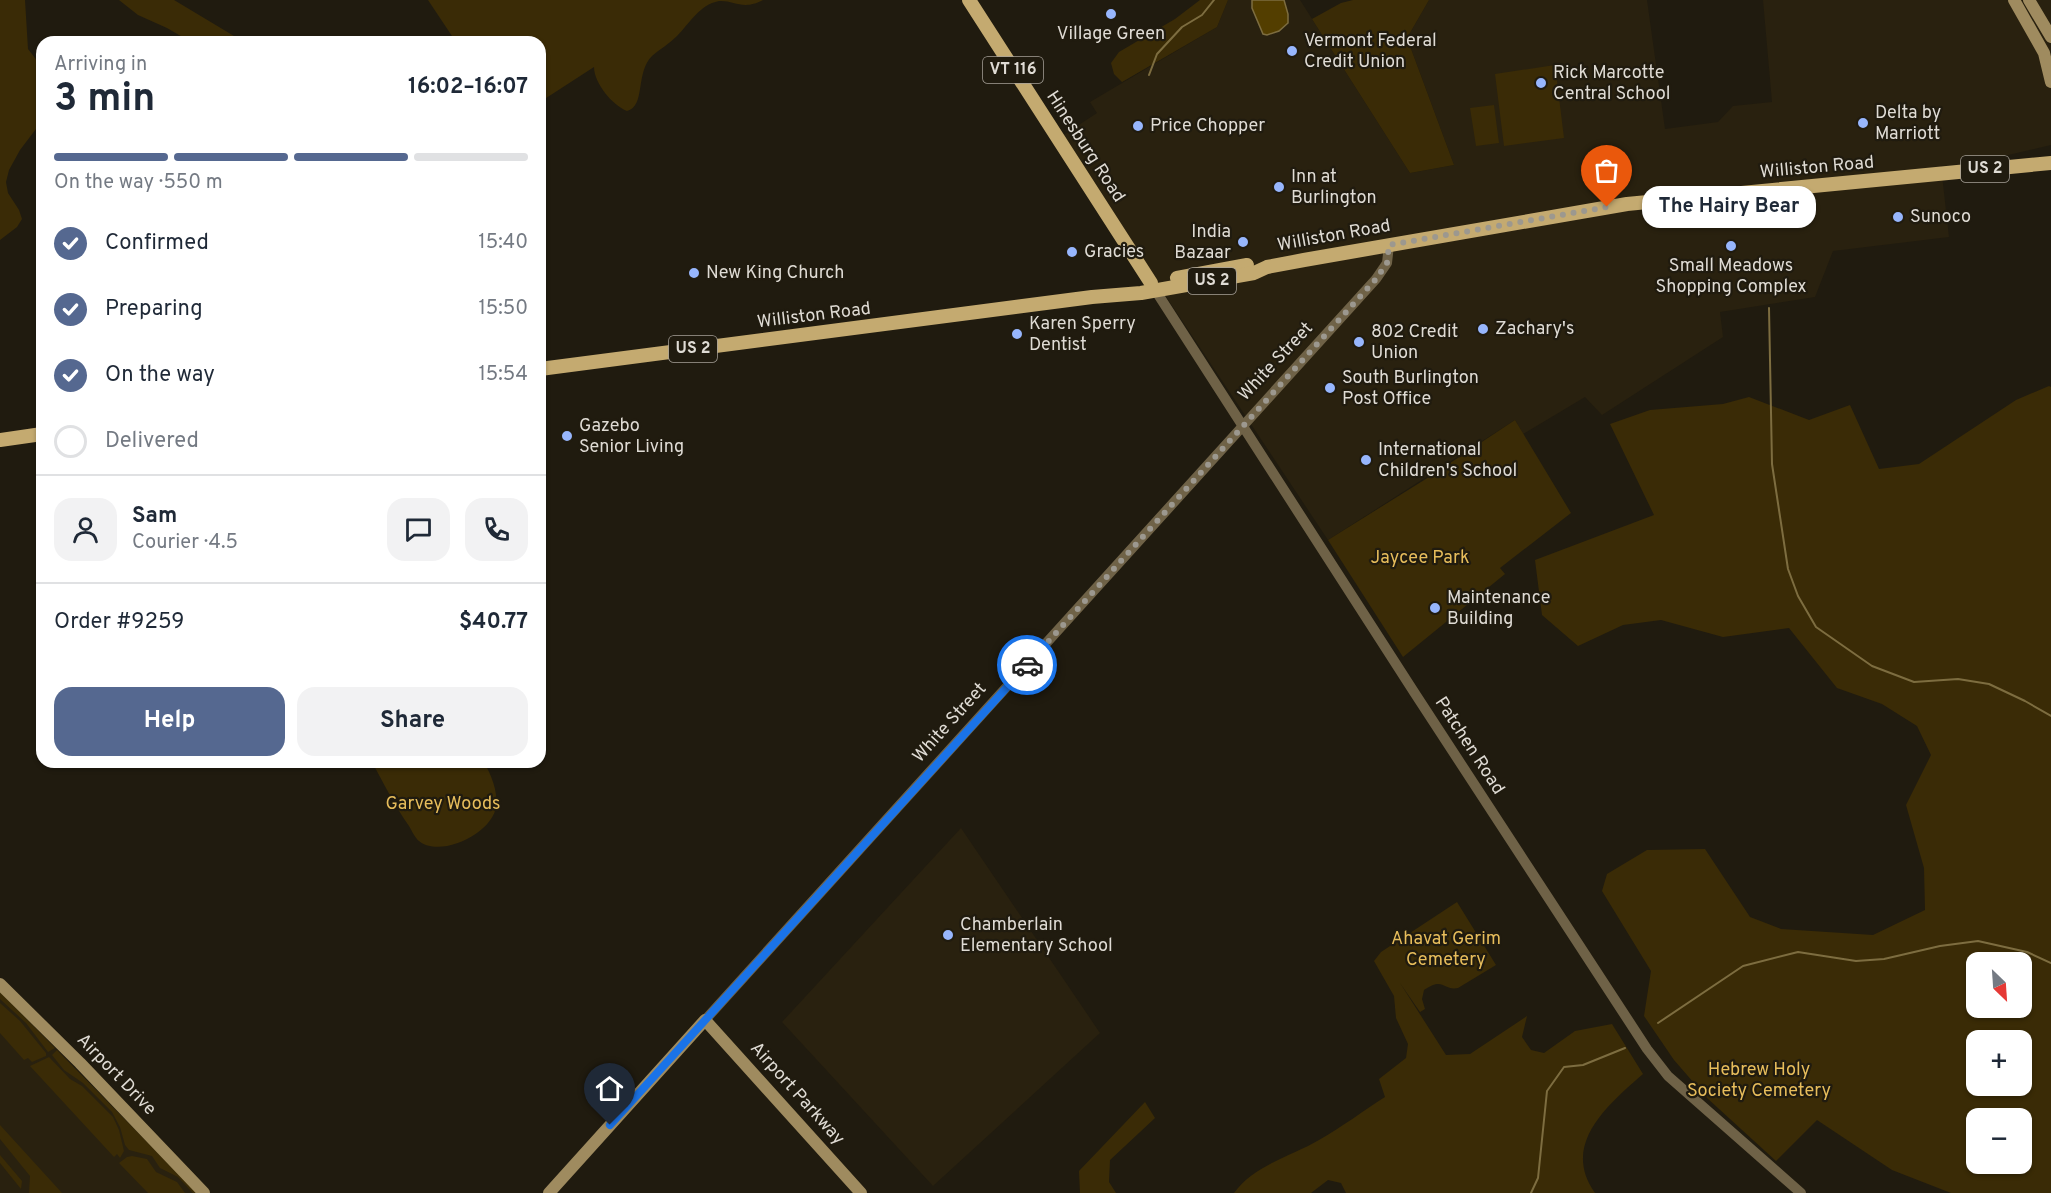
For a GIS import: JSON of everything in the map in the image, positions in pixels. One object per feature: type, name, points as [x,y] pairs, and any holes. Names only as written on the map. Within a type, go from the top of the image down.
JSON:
[{"type":"main road","name":"Hinesburg Road","points":[[969,0],[1153,287]]},
{"type":"main road","points":[[2014,0],[2039,42],[2051,82]]},
{"type":"main road","points":[[2029,0],[2051,37],[2039,42]]},
{"type":"main road","name":"Williston Road","points":[[546,368],[1092,297],[1153,287],[1251,264],[1267,267],[1627,204],[2051,163]]},
{"type":"main road","points":[[0,440],[36,435]]},
{"type":"main road","name":"Airport Drive","points":[[0,984],[80,1063],[204,1193]]},
{"type":"main road","name":"White Street","points":[[549,1193],[705,1020]]},
{"type":"main road","name":"Airport Parkway","points":[[705,1020],[861,1193]]},
{"type":"street","name":"White Street","points":[[705,1020],[1376,279],[1387,263],[1389,245]]},
{"type":"street","name":"Patchen Road","points":[[1153,287],[1647,1049],[1668,1076],[1801,1193]]},
{"type":"shaded area","points":[[1228,0],[1300,0],[1410,173],[1454,165],[1407,38],[1429,0],[1647,0],[1665,129],[1718,122],[1733,106],[1772,102],[1763,0],[2051,0],[2051,145],[1974,163],[1941,166],[1949,237],[1833,251],[1815,297],[1720,312],[1723,337],[1602,415],[1585,397],[1523,434],[1515,420],[1328,540],[1062,136],[1097,113],[1090,102],[1217,27]]},
{"type":"shaded area","points":[[1252,0],[1284,0],[1288,23],[1279,31],[1263,34],[1252,8]]},
{"type":"shaded area","name":"Chamberlain Elementary School","points":[[961,828],[1100,1033],[933,1186],[782,1022]]},
{"type":"shaded area","points":[[0,992],[57,1050],[197,1193],[0,1193]]},
{"type":"green space","points":[[0,0],[25,0],[28,49],[36,59],[36,129],[20,150],[9,170],[6,182],[8,193],[22,219],[17,227],[0,240]]},
{"type":"green space","points":[[119,0],[174,0],[234,36],[181,36],[138,15]]},
{"type":"green space","points":[[428,0],[763,0],[750,5],[719,1],[700,10],[671,42],[652,56],[644,71],[637,103],[627,111],[605,93],[597,80],[594,67],[546,98],[546,36],[452,36]]},
{"type":"green space","points":[[1200,0],[1228,0],[1217,27],[1122,82],[1114,74],[1111,63],[1119,52],[1175,19]]},
{"type":"green space","points":[[1353,0],[1429,0],[1407,38],[1454,165],[1410,173],[1312,19],[1341,3]]},
{"type":"green space","points":[[1555,65],[1564,138],[1504,146],[1495,74]]},
{"type":"green space","points":[[1494,105],[1499,143],[1476,146],[1470,108]]},
{"type":"green space","name":"Hebrew Holy Society Cemetery","points":[[2051,387],[2051,1193],[1951,1193],[1892,1170],[1817,1120],[1776,1161],[1707,1098],[1674,1060],[1644,1016],[1651,971],[1602,891],[1607,874],[1647,850],[1705,849],[1750,917],[1781,929],[1873,935],[1925,910],[1924,868],[1906,805],[1931,755],[1917,726],[1882,704],[1837,688],[1789,628],[1723,637],[1661,620],[1623,625],[1578,646],[1542,615],[1535,560],[1654,515],[1610,424],[1650,410],[1723,404],[1749,397],[1809,420],[1850,405],[1879,469],[1919,464],[2016,400]]},
{"type":"green space","name":"Jaycee Park","points":[[1515,420],[1571,513],[1500,568],[1505,574],[1403,657],[1328,540]]},
{"type":"green space","name":"Garvey Woods","points":[[375,768],[487,768],[496,794],[493,816],[486,825],[465,840],[440,847],[429,846],[419,841],[394,803]]},
{"type":"green space","name":"Ahavat Gerim Cemetery","points":[[1457,902],[1496,965],[1458,988],[1436,984],[1424,990],[1422,999],[1425,1009],[1420,1012],[1400,983],[1446,1055],[1470,1054],[1527,1016],[1522,1037],[1531,1050],[1544,1053],[1575,1031],[1612,1024],[1643,1074],[1604,1112],[1593,1126],[1586,1142],[1583,1158],[1586,1175],[1595,1193],[1346,1193],[1341,1183],[1328,1180],[1311,1193],[1234,1193],[1242,1183],[1262,1168],[1319,1140],[1385,1097],[1379,1079],[1406,1058],[1408,1044],[1396,1018],[1394,996],[1374,961],[1381,952]]},
{"type":"green space","points":[[0,992],[55,1048],[48,1052],[26,1023],[0,999]]},
{"type":"green space","points":[[0,1003],[20,1021],[46,1056],[32,1062],[28,1058],[24,1060],[0,1033]]},
{"type":"green space","points":[[57,1050],[197,1193],[193,1193],[178,1177],[160,1168],[152,1156],[129,1150],[112,1112],[83,1083],[64,1070],[52,1055]]},
{"type":"green space","points":[[49,1057],[113,1117],[124,1151],[120,1158],[117,1154],[114,1157],[30,1066]]},
{"type":"green space","points":[[1145,1102],[1155,1118],[1110,1160],[1109,1182],[1116,1193],[1080,1193],[1079,1171]]},
{"type":"green space","points":[[0,1125],[62,1193],[29,1193],[30,1176],[0,1139]]},
{"type":"green space","points":[[0,1155],[22,1181],[21,1189],[0,1163]]},
{"type":"green space","points":[[132,1156],[147,1159],[156,1172],[177,1182],[185,1193],[148,1193],[119,1163]]},
{"type":"waterway","points":[[1149,75],[1157,54],[1182,27],[1202,15],[1214,0]]},
{"type":"waterway","points":[[1769,308],[1772,464],[1788,569],[1798,596],[1816,627],[1872,666],[1914,682],[1958,679],[1989,684],[2051,716]]},
{"type":"waterway","points":[[1658,1023],[1743,966],[1798,952],[1856,961],[1884,959],[1940,946],[1978,941],[2027,952],[2051,963]]},
{"type":"waterway","points":[[1531,1193],[1538,1178],[1547,1091],[1564,1067],[1583,1065],[1625,1048]]},
{"type":"way so far","points":[[1027,665],[1376,279],[1387,263],[1389,245],[1607,207]]},
{"type":"place","name":"Village Green","points":[[1111,14]]},
{"type":"place","name":"Vermont Federal Credit Union","points":[[1292,51]]},
{"type":"place","name":"Rick Marcotte Central School","points":[[1541,83]]},
{"type":"place","name":"Delta by Marriott","points":[[1863,123]]},
{"type":"place","name":"Price Chopper","points":[[1138,126]]},
{"type":"place","name":"Inn at Burlington","points":[[1279,187]]},
{"type":"place","name":"The Hairy Bear","points":[[1607,207]]},
{"type":"place","name":"Sunoco","points":[[1898,217]]},
{"type":"place","name":"India Bazaar","points":[[1243,242]]},
{"type":"place","name":"Small Meadows Shopping Complex","points":[[1731,246]]},
{"type":"place","name":"Gracies","points":[[1072,252]]},
{"type":"place","name":"New King Church","points":[[694,273]]},
{"type":"place","name":"Zachary's","points":[[1483,329]]},
{"type":"place","name":"Karen Sperry Dentist","points":[[1017,334]]},
{"type":"place","name":"802 Credit Union","points":[[1359,342]]},
{"type":"place","name":"South Burlington Post Office","points":[[1330,388]]},
{"type":"place","name":"Gazebo Senior Living","points":[[567,436]]},
{"type":"place","name":"International Children's School","points":[[1366,460]]},
{"type":"place","name":"Maintenance Building","points":[[1435,608]]},
{"type":"place","name":"Chamberlain Elementary School","points":[[948,935]]},
{"type":"route","points":[[610,1125],[1027,665]]}]
